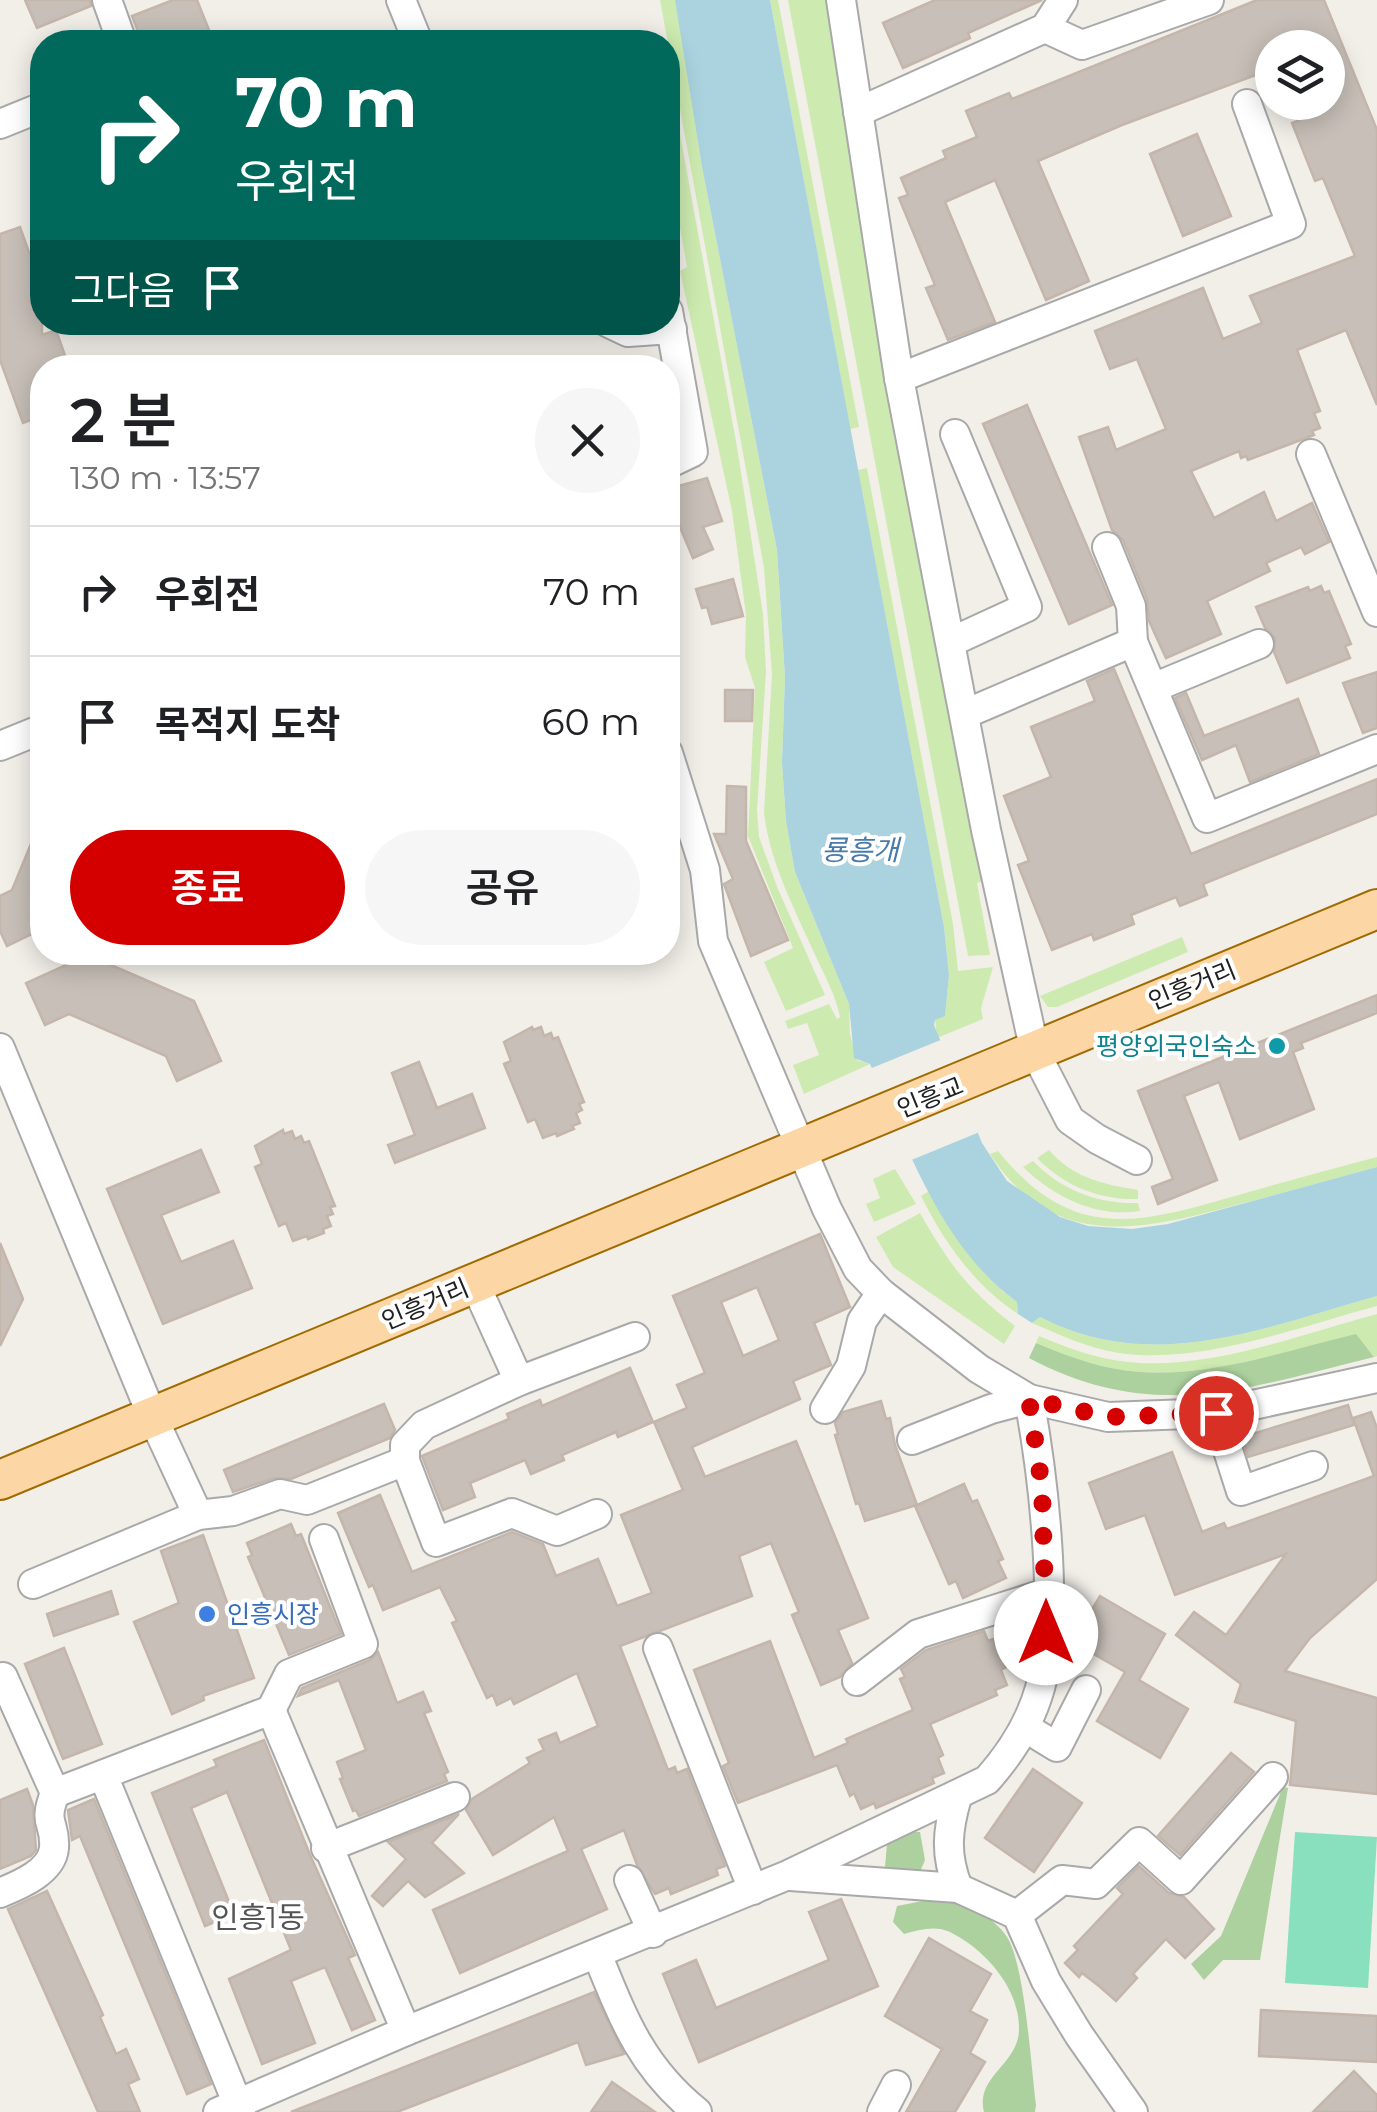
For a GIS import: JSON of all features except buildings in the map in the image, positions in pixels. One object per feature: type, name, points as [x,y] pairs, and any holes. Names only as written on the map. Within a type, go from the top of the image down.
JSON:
[{"type":"main road","name":"인흥거리","points":[[1022,1058],[1377,910]]},
{"type":"main road","name":"인흥교","points":[[850,1129],[1022,1058]]},
{"type":"main road","name":"인흥거리","points":[[0,1480],[850,1129]]},
{"type":"street","points":[[106,0],[117,30]]},
{"type":"street","points":[[402,0],[413,30]]},
{"type":"street","points":[[841,0],[899,378],[966,714],[1022,1058],[1070,1120],[1097,1140],[1137,1160]]},
{"type":"street","points":[[1041,0],[1045,28]]},
{"type":"street","points":[[858,112],[1045,28],[1063,0]]},
{"type":"street","points":[[1045,28],[1082,45],[1209,0]]},
{"type":"street","points":[[899,378],[1291,224],[1247,104]]},
{"type":"street","points":[[0,124],[30,112]]},
{"type":"street","points":[[951,642],[1027,607],[955,434]]},
{"type":"street","points":[[1310,454],[1377,612]]},
{"type":"street","points":[[1106,546],[1131,606],[1134,642],[1206,818],[1377,749]]},
{"type":"street","points":[[966,714],[1134,642]]},
{"type":"street","points":[[1153,688],[1259,644]]},
{"type":"street","points":[[0,746],[30,734]]},
{"type":"street","points":[[680,790],[705,870],[713,942],[800,1150],[858,1269],[881,1293],[979,1369],[1029,1399],[1108,1417],[1216,1413],[1377,1378]]},
{"type":"street","points":[[0,1048],[198,1515]]},
{"type":"street","points":[[475,1284],[519,1381]]},
{"type":"street","points":[[825,1409],[851,1366],[862,1321],[881,1293]]},
{"type":"street","points":[[597,1514],[557,1531],[512,1513],[436,1542],[404,1461],[405,1445],[424,1424],[519,1381],[635,1336]]},
{"type":"street","points":[[912,1440],[1029,1399]]},
{"type":"street","points":[[104,1775],[233,2109],[406,2031],[788,1876],[986,1780],[1026,1728],[1041,1686],[1047,1593],[1042,1487],[1029,1399]]},
{"type":"street","points":[[1216,1413],[1241,1491],[1313,1466]]},
{"type":"street","points":[[33,1584],[198,1515],[233,1512],[280,1494],[307,1500],[404,1461]]},
{"type":"street","points":[[55,1793],[271,1710],[290,1674],[363,1644],[324,1539]]},
{"type":"street","points":[[857,1681],[918,1634],[1047,1593]]},
{"type":"street","points":[[658,1648],[753,1890]]},
{"type":"street","points":[[0,1893],[21,1884],[48,1864],[54,1848],[47,1814],[55,1793],[3,1677]]},
{"type":"street","points":[[1026,1728],[1056,1747],[1086,1690]]},
{"type":"street","points":[[271,1710],[406,2031]]},
{"type":"street","points":[[1017,1915],[1062,1880],[1096,1884],[1138,1842],[1181,1880],[1273,1777]]},
{"type":"street","points":[[326,1848],[455,1796]]},
{"type":"street","points":[[956,1797],[946,1834],[948,1865],[958,1888]]},
{"type":"street","points":[[788,1876],[958,1888],[1017,1915],[1046,1981],[1078,2035],[1134,2112]]},
{"type":"street","points":[[629,1880],[653,1932]]},
{"type":"street","points":[[597,1954],[632,2040],[674,2094],[697,2112]]},
{"type":"street","points":[[882,2112],[896,2085]]},
{"type":"green space","points":[[660,0],[675,0],[679,18],[702,167],[777,550],[785,677],[782,763],[795,872],[849,1004],[850,1034],[857,1060],[870,1064],[804,1094],[793,1065],[819,1055],[807,1023],[788,1029],[785,1021],[829,1004],[837,1019],[840,1017],[785,888],[767,832],[764,813],[772,674],[764,568],[680,109],[680,30],[665,30]]},
{"type":"green space","points":[[770,0],[778,0],[859,427],[850,429]]},
{"type":"green space","points":[[788,0],[825,0],[878,309],[873,310],[983,881],[977,883],[990,955],[968,956]]},
{"type":"green space","points":[[680,134],[763,614],[766,672],[757,810],[759,837],[825,995],[786,1011],[764,962],[793,948],[748,836],[755,688],[745,657],[746,615],[732,511],[680,271],[687,267],[680,228]]},
{"type":"green space","points":[[867,468],[953,924],[958,971],[993,967],[981,1008],[983,1019],[937,1038],[935,1020],[945,1015],[949,975],[944,927],[858,470]]},
{"type":"green space","points":[[1182,937],[1188,952],[1057,1007],[1048,1007],[1040,996]]},
{"type":"green space","points":[[1049,1150],[1078,1173],[1138,1190],[1138,1199],[1110,1197],[1071,1184],[1037,1158]]},
{"type":"green space","points":[[998,1151],[1026,1181],[1054,1201],[1082,1214],[1110,1219],[1172,1213],[1377,1157],[1377,1167],[1166,1222],[1101,1226],[1070,1220],[1042,1207],[1015,1185],[990,1154]]},
{"type":"green space","points":[[1033,1161],[1068,1187],[1095,1198],[1138,1203],[1140,1211],[1092,1208],[1062,1196],[1023,1167]]},
{"type":"green space","points":[[895,1169],[916,1204],[874,1222],[866,1204],[880,1198],[873,1179]]},
{"type":"green space","points":[[929,1191],[1002,1291],[1017,1302],[1018,1314],[974,1276],[950,1246],[921,1196]]},
{"type":"green space","points":[[920,1213],[961,1275],[1015,1326],[1004,1344],[893,1267],[876,1237]]},
{"type":"green space","points":[[1377,1296],[1377,1306],[1249,1342],[1183,1354],[1108,1351],[1032,1323],[1040,1317],[1082,1334],[1124,1343],[1166,1344],[1250,1332]]},
{"type":"green space","points":[[1377,1314],[1374,1357],[1356,1335],[1222,1366],[1141,1372],[1100,1366],[1036,1343],[1039,1336],[1120,1361],[1184,1362],[1250,1350]]},
{"type":"green space","points":[[1356,1334],[1374,1357],[1284,1380],[1201,1394],[1159,1395],[1118,1390],[1074,1378],[1029,1358],[1036,1343],[1100,1366],[1168,1372],[1249,1361]]},
{"type":"green space","points":[[1283,1787],[1288,1788],[1260,1960],[1223,1960],[1204,1980],[1191,1964],[1221,1936]]},
{"type":"green space","points":[[903,1831],[920,1832],[925,1860],[919,1874],[904,1880],[885,1867],[887,1843]]},
{"type":"green space","points":[[1295,1832],[1377,1837],[1368,1988],[1285,1983]]},
{"type":"green space","points":[[943,1897],[994,1923],[1013,1951],[1026,2017],[1035,2112],[984,2112],[986,2089],[1012,2053],[1019,2030],[1014,2000],[998,1972],[976,1949],[950,1932],[933,1929],[904,1934],[893,1922],[897,1906]]},
{"type":"water","name":"룡흥개","points":[[675,0],[770,0],[944,927],[949,975],[945,1016],[935,1020],[934,1025],[982,1143],[1007,1181],[1060,1217],[1088,1226],[1132,1229],[1168,1224],[1377,1167],[1377,1296],[1250,1332],[1166,1344],[1124,1343],[1082,1334],[1040,1317],[1032,1323],[1018,1314],[1017,1302],[990,1279],[947,1224],[913,1161],[870,1064],[854,1058],[849,1004],[795,872],[786,821],[782,763],[785,677],[777,550],[702,167]]},
{"type":"pier","points":[[943,1039],[982,1131],[909,1161],[867,1070]]},
{"type":"place","name":"평양외국인숙소","points":[[1277,1046]]},
{"type":"place","name":"인흥시장","points":[[207,1614]]},
{"type":"district","name":"인흥1동","points":[[258,1917]]},
{"type":"route","points":[[1046,1633],[1042,1487],[1029,1399],[1108,1417],[1216,1413]]}]
